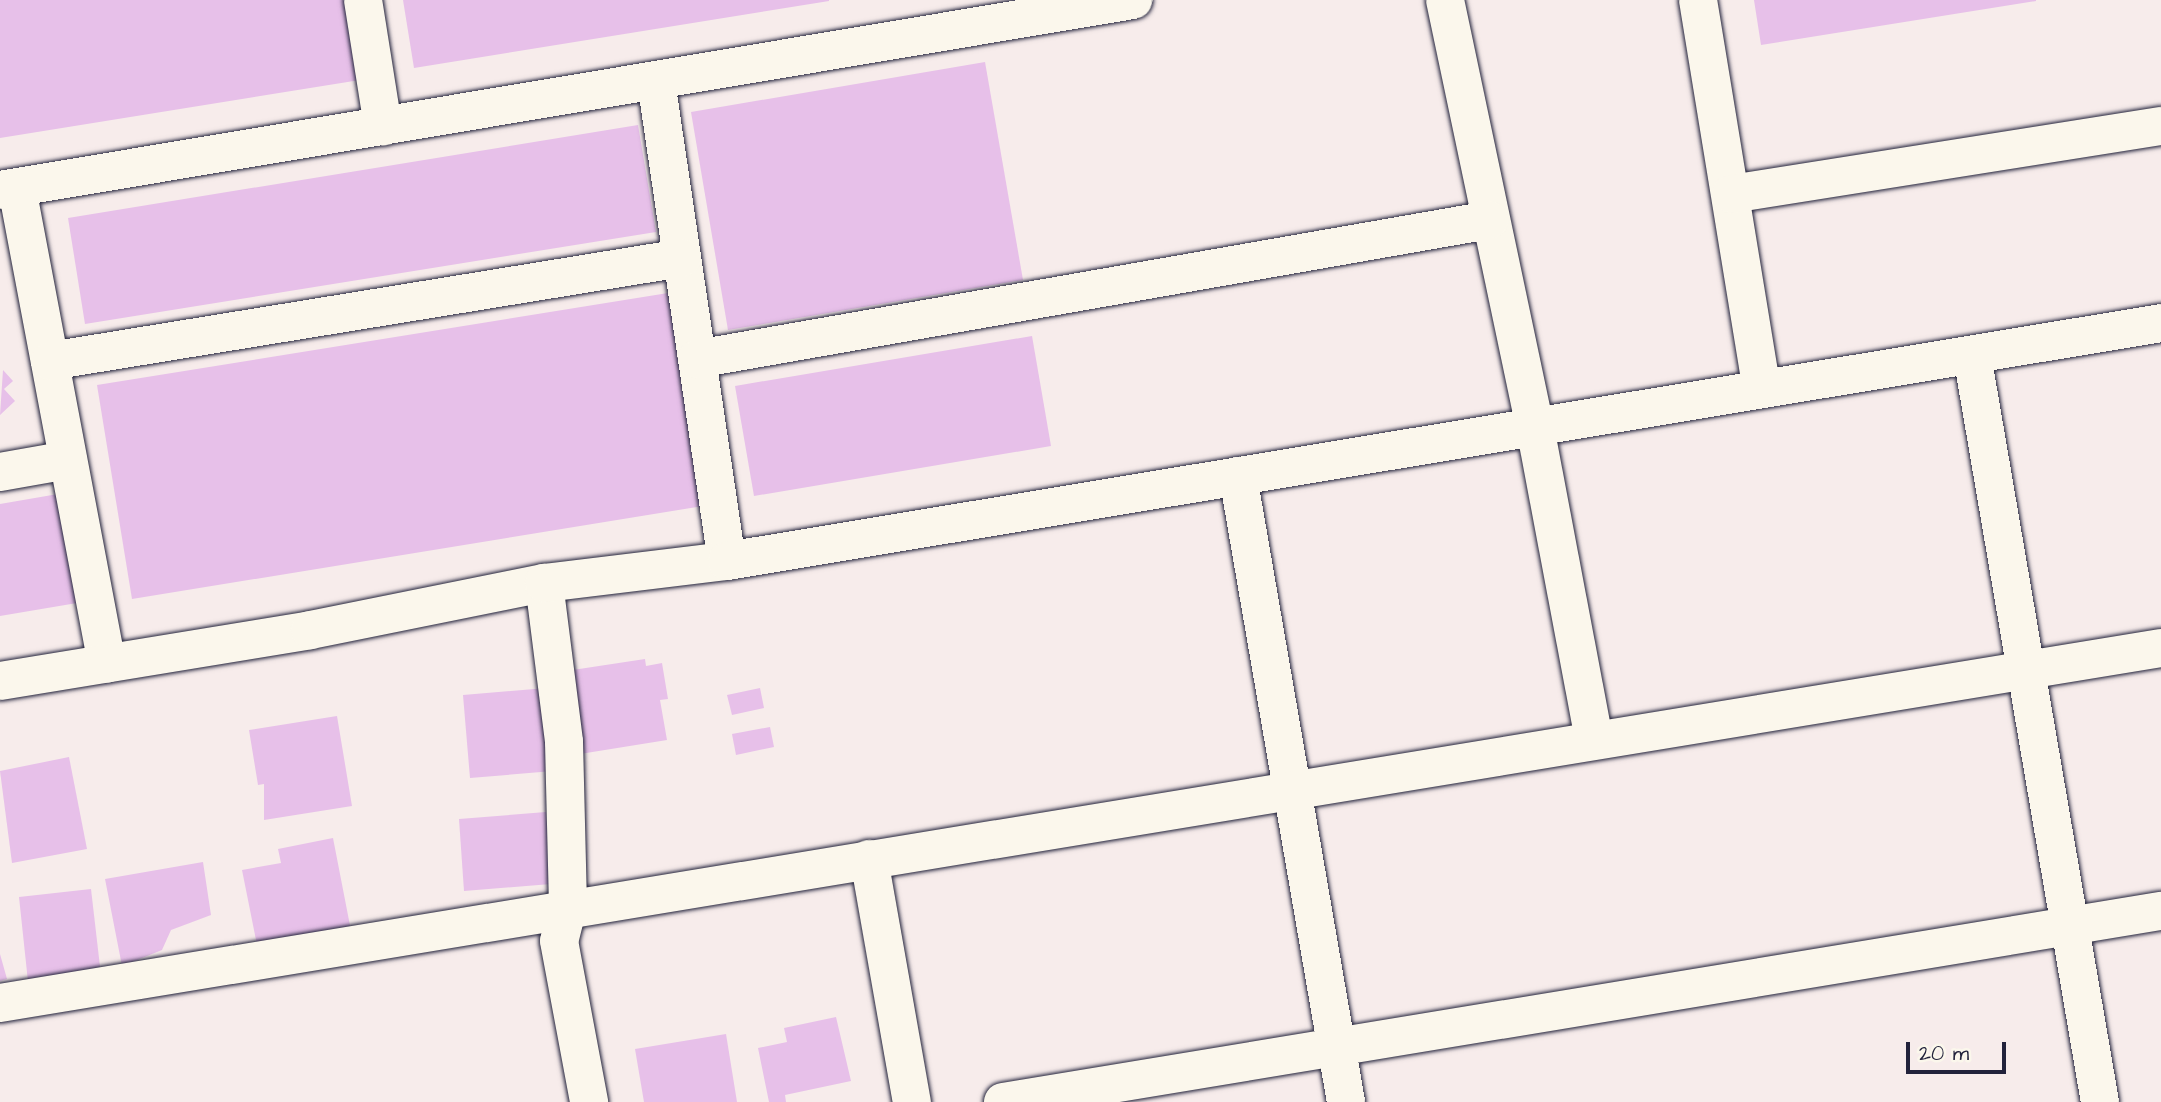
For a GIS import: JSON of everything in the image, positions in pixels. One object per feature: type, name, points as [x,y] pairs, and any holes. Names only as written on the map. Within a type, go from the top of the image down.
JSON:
[{"type":"street","points":[[363,0],[383,126]]},
{"type":"street","points":[[107,664],[50,361],[8,189],[656,81],[1022,8],[1133,0]]},
{"type":"street","points":[[1445,0],[1489,220],[1535,427],[1594,739]]},
{"type":"street","points":[[1698,0],[1762,389]]},
{"type":"street","points":[[656,81],[727,561]]},
{"type":"street","points":[[1731,194],[2161,126]]},
{"type":"street","points":[[697,359],[1489,220]]},
{"type":"street","points":[[50,361],[682,258]]},
{"type":"street","points":[[0,681],[310,630],[544,583],[727,561],[2161,323]]},
{"type":"street","points":[[1972,355],[2100,1102]]},
{"type":"street","points":[[0,472],[68,460]]},
{"type":"street","points":[[1238,476],[1346,1102]]},
{"type":"street","points":[[544,583],[564,741],[568,906],[559,941],[589,1102]]},
{"type":"street","points":[[0,1003],[568,906],[2161,648]]},
{"type":"street","points":[[869,859],[912,1102]]},
{"type":"street","points":[[1003,1102],[1043,1099],[1338,1047],[2161,911]]},
{"type":"building","points":[[0,0],[347,0],[360,80],[0,138]]},
{"type":"building","points":[[403,0],[829,0],[829,1],[414,68]]},
{"type":"building","points":[[1754,0],[2036,0],[2036,1],[1761,45]]},
{"type":"building","points":[[985,62],[1023,280],[728,330],[691,112]]},
{"type":"building","points":[[638,125],[656,232],[85,324],[68,218]]},
{"type":"building","points":[[668,293],[703,506],[132,599],[97,385]]},
{"type":"building","points":[[1032,336],[1051,446],[754,496],[735,386]]},
{"type":"building","points":[[3,370],[13,381],[4,389],[15,401],[0,415]]},
{"type":"building","points":[[58,494],[77,603],[0,616],[0,504]]},
{"type":"building","points":[[645,659],[646,666],[662,663],[668,699],[660,700],[667,740],[580,754],[566,671]]},
{"type":"building","points":[[546,688],[553,771],[470,778],[463,695]]},
{"type":"building","points":[[760,688],[764,708],[732,715],[727,695]]},
{"type":"building","points":[[337,716],[352,806],[264,820],[264,784],[258,785],[249,730]]},
{"type":"building","points":[[770,727],[774,747],[736,755],[732,734]]},
{"type":"building","points":[[69,757],[87,849],[12,863],[0,771]]},
{"type":"building","points":[[546,812],[551,884],[464,891],[459,819]]},
{"type":"building","points":[[333,838],[353,941],[260,960],[242,870],[281,863],[278,849]]},
{"type":"building","points":[[203,862],[211,915],[171,930],[162,950],[122,966],[105,879]]},
{"type":"building","points":[[91,889],[102,984],[29,991],[19,897]]},
{"type":"building","points":[[0,954],[7,979],[0,981]]},
{"type":"building","points":[[836,1017],[851,1081],[785,1095],[786,1102],[769,1102],[758,1048],[787,1042],[784,1028]]},
{"type":"building","points":[[726,1034],[737,1102],[644,1102],[635,1049]]}]
